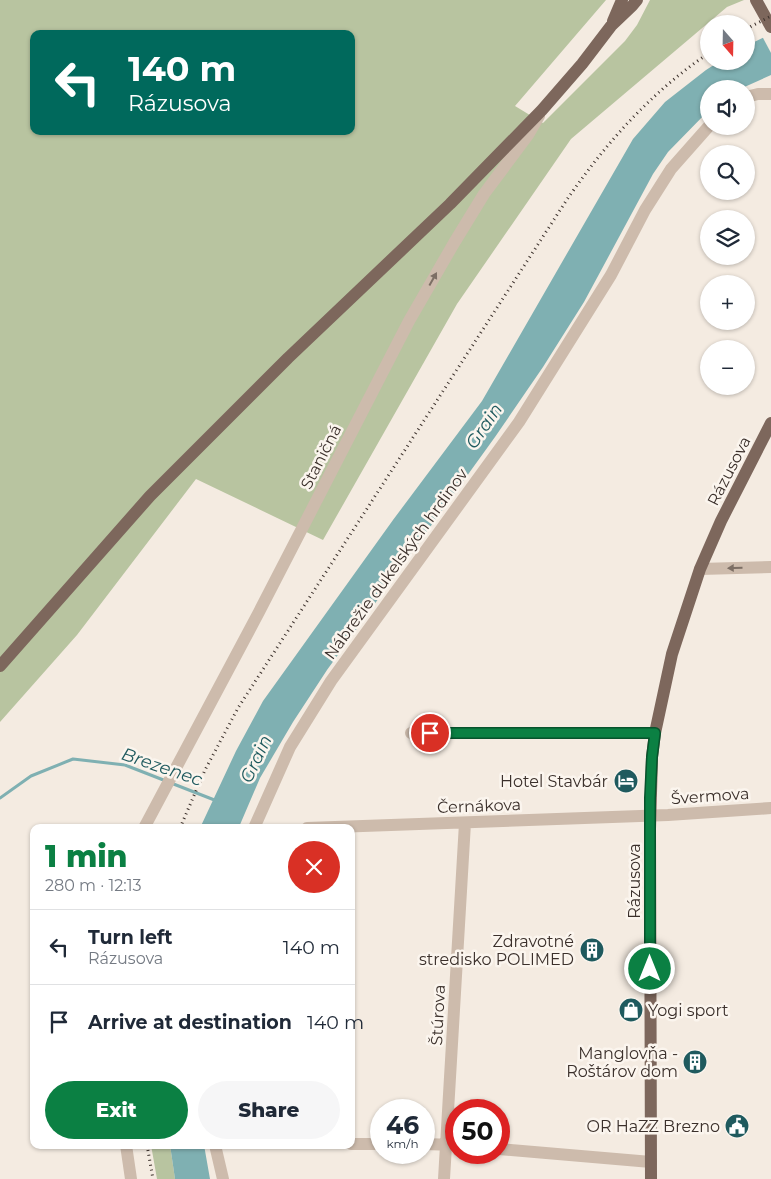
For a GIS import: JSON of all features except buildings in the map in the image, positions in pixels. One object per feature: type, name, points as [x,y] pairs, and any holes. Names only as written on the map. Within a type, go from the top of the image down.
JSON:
[{"type":"main road","points":[[611,26],[622,0]]},
{"type":"main road","points":[[0,666],[124,524],[179,466],[288,358],[450,204],[542,110],[582,64],[611,26],[637,0]]},
{"type":"main road","points":[[756,0],[771,27]]},
{"type":"main road","name":"Rázusova","points":[[651,1179],[651,766],[655,733],[672,654],[700,569],[721,521],[771,423]]},
{"type":"street","points":[[755,95],[771,94]]},
{"type":"street","name":"Staničná","points":[[146,824],[259,612],[409,322],[484,194],[528,134],[542,110]]},
{"type":"street","name":"Nábrežie dukelských hrdinov","points":[[256,824],[290,748],[331,681],[519,422],[606,283],[645,210],[671,169],[701,135]]},
{"type":"street","points":[[700,569],[771,568]]},
{"type":"street","points":[[412,733],[655,733]]},
{"type":"street","name":"Švermova","points":[[651,815],[771,808]]},
{"type":"street","name":"Černákova","points":[[355,826],[651,815]]},
{"type":"street","name":"Štúrova","points":[[453,1099],[465,823]]},
{"type":"street","points":[[355,1144],[370,1144]]},
{"type":"street","points":[[127,1149],[131,1179]]},
{"type":"street","points":[[216,1149],[223,1179]]},
{"type":"street","points":[[510,1150],[651,1162]]},
{"type":"street","name":"Štúrova","points":[[444,1179],[447,1164]]},
{"type":"green space","points":[[0,0],[606,0],[515,106],[543,123],[625,41],[637,25],[650,0],[744,0],[727,7],[718,15],[700,15],[700,30],[571,139],[457,304],[323,540],[196,479],[77,635],[0,722]]},
{"type":"green space","points":[[152,1149],[171,1149],[175,1179],[157,1179]]},
{"type":"water","name":"Grain","points":[[771,34],[771,75],[755,82],[755,80],[700,80],[700,119],[668,152],[653,174],[584,302],[543,367],[495,437],[327,670],[293,722],[260,778],[240,824],[202,824],[236,751],[263,701],[393,520],[482,401],[633,139],[665,102],[706,70],[755,70],[755,42]]},
{"type":"water","points":[[171,1149],[205,1149],[210,1179],[175,1179]]},
{"type":"pier","points":[[771,32],[771,53],[762,36]]},
{"type":"waterway","name":"Brezenec","points":[[0,798],[31,776],[73,759],[125,765],[166,781]]},
{"type":"waterway","name":"Brezenec","points":[[171,783],[217,801]]},
{"type":"railway","points":[[755,24],[771,16]]},
{"type":"railway","points":[[182,824],[205,770],[238,708],[566,201],[597,159],[630,120],[668,85],[700,59]]},
{"type":"railway","points":[[148,1149],[153,1179]]},
{"type":"place","name":"Hotel Stavbár","points":[[626,781]]},
{"type":"place","name":"Zdravotné stredisko POLIMED","points":[[592,950]]},
{"type":"place","name":"Yogi sport","points":[[631,1010]]},
{"type":"place","name":"Manglovňa - Roštárov dom","points":[[695,1062]]},
{"type":"place","name":"OR HaZZ Brezno","points":[[737,1126]]},
{"type":"route","points":[[430,733],[655,733],[650,798],[650,969]]}]
